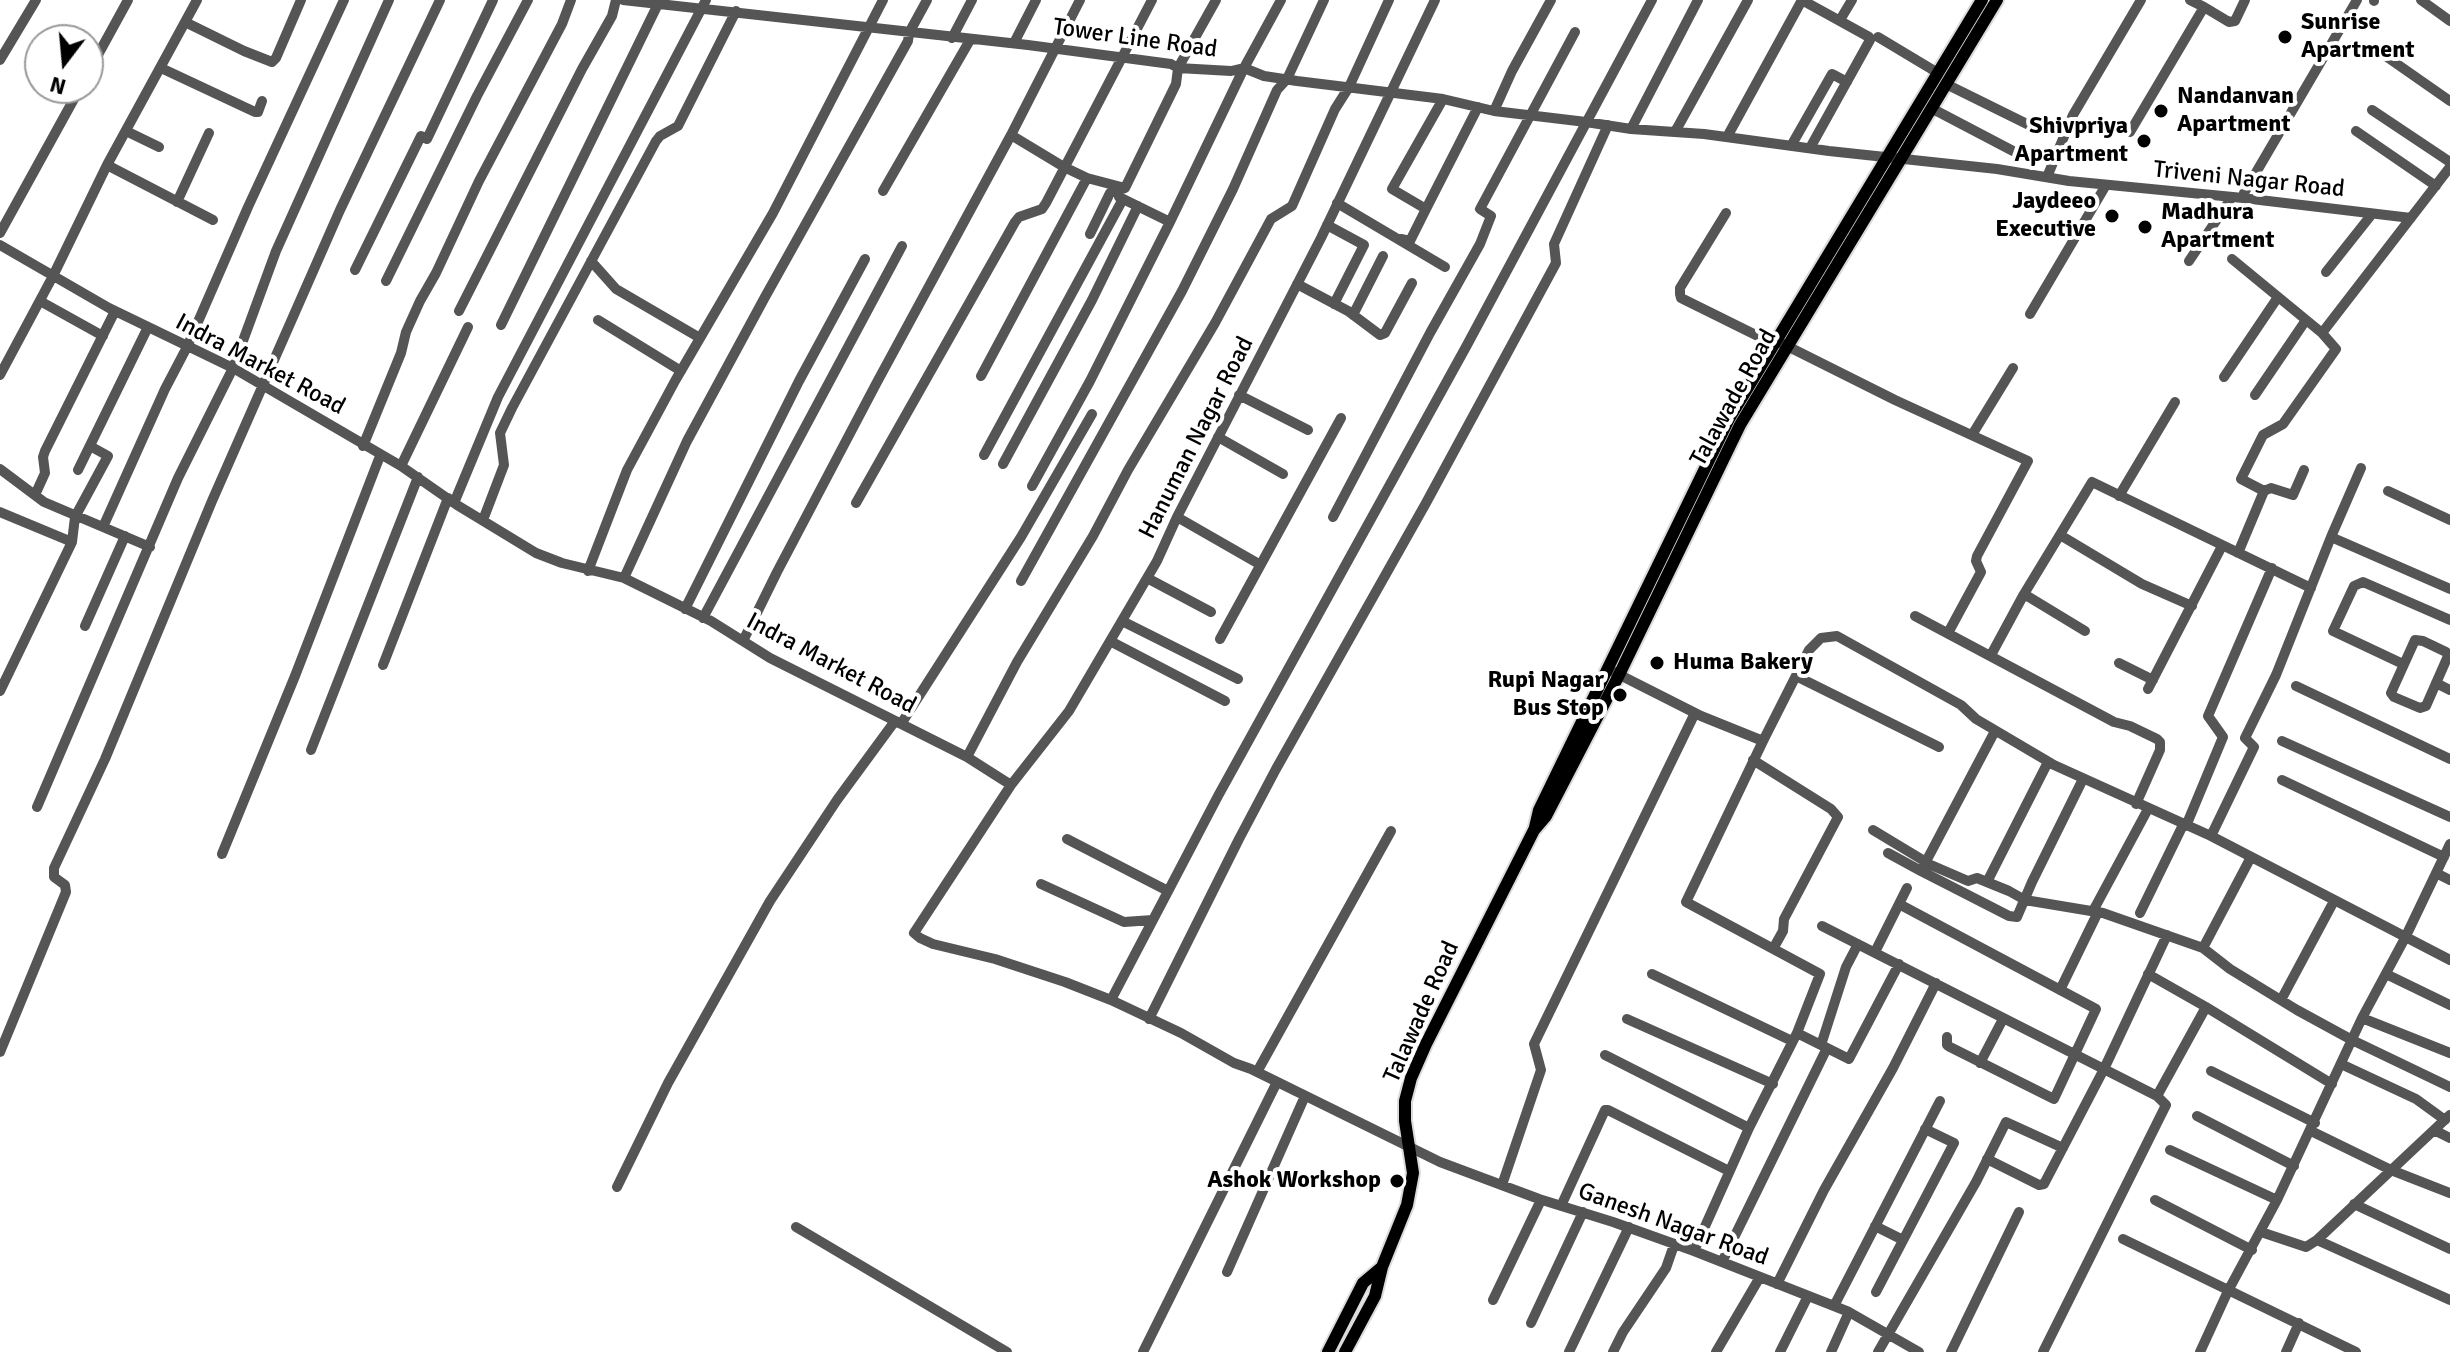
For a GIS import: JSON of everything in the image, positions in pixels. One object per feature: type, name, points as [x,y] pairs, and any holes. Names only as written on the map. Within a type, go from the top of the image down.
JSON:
[{"type":"main road","name":"Talawade Road","points":[[1345,1352],[1375,1296],[1382,1267],[1407,1205],[1413,1173],[1405,1101],[1426,1044],[1534,830],[1539,810],[1613,672],[1731,429],[1887,156],[1982,0]]},
{"type":"main road","name":"Talawade Road","points":[[1779,343],[1901,158],[1997,0]]},
{"type":"main road","name":"Talawade Road","points":[[1328,1352],[1363,1283],[1382,1267]]},
{"type":"street","points":[[0,60],[36,0]]},
{"type":"street","points":[[104,44],[128,0]]},
{"type":"street","points":[[0,375],[107,165],[197,0]]},
{"type":"street","points":[[185,22],[272,62],[301,0]]},
{"type":"street","points":[[103,527],[344,0]]},
{"type":"street","points":[[37,807],[178,478],[233,368],[276,251],[389,0]]},
{"type":"street","points":[[0,1052],[66,892],[65,885],[54,877],[54,868],[105,759],[212,501],[340,210],[440,0]]},
{"type":"street","points":[[355,270],[421,136],[427,139],[493,0]]},
{"type":"street","points":[[386,281],[528,0]]},
{"type":"street","points":[[363,446],[420,301],[562,24],[571,0]]},
{"type":"street","points":[[459,311],[612,16],[616,0]]},
{"type":"street","name":"Tower Line Road","points":[[623,0],[704,4],[737,12],[1054,48],[1171,64],[1178,68],[1231,71],[1244,68],[1264,76],[1443,99],[1494,111],[1680,133]]},
{"type":"street","points":[[483,520],[504,465],[500,433],[656,141],[678,126],[745,0]]},
{"type":"street","points":[[588,571],[627,470],[773,213],[883,0]]},
{"type":"street","points":[[624,578],[687,441],[908,41],[909,33],[927,0]]},
{"type":"street","points":[[952,38],[972,0]]},
{"type":"street","points":[[1014,43],[1036,0]]},
{"type":"street","points":[[743,641],[1080,0]]},
{"type":"street","points":[[856,503],[1015,222],[1019,217],[1042,209],[1152,0]]},
{"type":"street","points":[[984,455],[1124,194],[1176,84],[1178,68],[1216,0]]},
{"type":"street","points":[[1032,486],[1090,381],[1244,68],[1281,0]]},
{"type":"street","points":[[1021,581],[1182,291],[1233,189],[1277,90],[1287,79],[1324,0]]},
{"type":"street","points":[[967,757],[1017,662],[1215,323],[1271,219],[1292,206],[1335,109],[1349,87],[1389,0]]},
{"type":"street","name":"Hanuman Nagar Road","points":[[1011,785],[1069,711],[1147,578],[1327,225],[1435,0]]},
{"type":"street","points":[[1494,111],[1551,0]]},
{"type":"street","points":[[1111,1000],[1652,0]]},
{"type":"street","points":[[1631,129],[1698,0]]},
{"type":"street","points":[[1680,133],[1748,0]]},
{"type":"street","points":[[1727,137],[1802,0],[1821,4],[1870,40],[1810,148]]},
{"type":"street","points":[[1840,20],[1852,0]]},
{"type":"street","points":[[2047,177],[2073,115],[2141,0]]},
{"type":"street","points":[[2190,0],[2229,22],[2235,21],[2245,0]]},
{"type":"street","points":[[2189,261],[2244,193],[2357,0]]},
{"type":"street","points":[[2421,0],[2450,21]]},
{"type":"street","points":[[501,325],[658,2]]},
{"type":"street","points":[[383,665],[451,500],[498,397],[704,4]]},
{"type":"street","points":[[2130,132],[2204,7]]},
{"type":"street","points":[[1333,517],[1480,244],[1491,216],[1480,209],[1575,32]]},
{"type":"street","points":[[1878,37],[1938,73]]},
{"type":"street","points":[[883,191],[970,40]]},
{"type":"street","points":[[2387,57],[2450,101]]},
{"type":"street","points":[[161,68],[255,112],[258,112],[262,101]]},
{"type":"street","points":[[1791,146],[1832,74],[1847,82]]},
{"type":"street","points":[[1946,84],[2031,126]]},
{"type":"street","points":[[1426,209],[1392,189],[1443,99]]},
{"type":"street","points":[[0,233],[71,104]]},
{"type":"street","points":[[1399,239],[1410,241],[1478,107]]},
{"type":"street","points":[[1931,108],[2013,151]]},
{"type":"street","points":[[2322,333],[2450,164],[2372,110]]},
{"type":"street","points":[[1149,1019],[1276,769],[1426,503],[1556,263],[1554,244],[1608,125]]},
{"type":"street","points":[[126,131],[159,147]]},
{"type":"street","points":[[2356,131],[2436,186]]},
{"type":"street","points":[[177,202],[209,133]]},
{"type":"street","name":"Triveni Nagar Road","points":[[1680,133],[1997,169],[2106,185],[2411,218]]},
{"type":"street","points":[[1011,135],[1064,167],[1124,194],[1138,206],[1170,222]]},
{"type":"street","points":[[107,165],[213,220]]},
{"type":"street","points":[[981,376],[1087,178]]},
{"type":"street","points":[[2030,314],[2106,185]]},
{"type":"street","points":[[1090,234],[1110,193],[1124,194]]},
{"type":"street","points":[[1337,203],[1445,267]]},
{"type":"street","points":[[1003,464],[1092,300],[1138,206]]},
{"type":"street","points":[[1726,213],[1680,288],[1681,298],[2028,461],[1977,556],[1981,572],[1948,633]]},
{"type":"street","points":[[2326,272],[2372,214]]},
{"type":"street","points":[[1327,225],[1364,245],[1334,304]]},
{"type":"street","name":"Indra Market Road","points":[[0,245],[115,311],[233,368],[401,466],[536,553],[588,571],[624,578],[703,618],[770,658],[967,757],[1011,785]]},
{"type":"street","points":[[703,618],[902,246]]},
{"type":"street","points":[[1353,315],[1383,256]]},
{"type":"street","points":[[685,609],[799,381],[865,259]]},
{"type":"street","points":[[2232,259],[2322,333],[2336,349],[2283,424],[2263,435],[2241,479],[2264,491]]},
{"type":"street","points":[[591,261],[616,289],[700,338]]},
{"type":"street","points":[[1297,284],[1383,335],[1412,283]]},
{"type":"street","points":[[2224,377],[2278,297]]},
{"type":"street","points":[[40,301],[103,336]]},
{"type":"street","points":[[35,495],[45,473],[45,451],[115,311]]},
{"type":"street","points":[[598,320],[681,371]]},
{"type":"street","points":[[2255,395],[2306,320]]},
{"type":"street","points":[[78,470],[148,327]]},
{"type":"street","points":[[401,466],[468,327]]},
{"type":"street","points":[[1972,435],[2013,368]]},
{"type":"street","points":[[1239,395],[1308,430]]},
{"type":"street","points":[[2119,496],[2175,402]]},
{"type":"street","points":[[617,1187],[668,1083],[770,901],[822,822],[898,723],[1021,537],[1092,414]]},
{"type":"street","points":[[1220,639],[1341,418]]},
{"type":"street","points":[[1218,437],[1283,474]]},
{"type":"street","points":[[0,691],[72,542],[75,517],[108,456],[90,446]]},
{"type":"street","points":[[222,854],[380,456]]},
{"type":"street","points":[[2211,836],[2254,747],[2245,738],[2276,675],[2361,468]]},
{"type":"street","points":[[0,469],[44,502],[150,547]]},
{"type":"street","points":[[2238,553],[2264,491],[2271,488],[2293,495],[2304,470]]},
{"type":"street","points":[[311,750],[418,477]]},
{"type":"street","points":[[1991,655],[2092,482],[2311,588]]},
{"type":"street","points":[[2388,491],[2450,520]]},
{"type":"street","points":[[0,512],[72,542]]},
{"type":"street","points":[[1177,517],[1259,564]]},
{"type":"street","points":[[2060,535],[2142,584],[2192,606]]},
{"type":"street","points":[[85,626],[125,536]]},
{"type":"street","points":[[2331,537],[2450,589]]},
{"type":"street","points":[[2119,663],[2151,684],[2222,546]]},
{"type":"street","points":[[2140,913],[2223,737],[2208,716],[2272,568]]},
{"type":"street","points":[[1147,578],[1211,612]]},
{"type":"street","points":[[2403,664],[2333,631],[2354,586],[2363,582],[2450,620]]},
{"type":"street","points":[[2024,594],[2085,631]]},
{"type":"street","points":[[1915,616],[2114,722],[2130,726],[2160,742],[2160,750],[2136,804]]},
{"type":"street","points":[[1122,621],[1238,679]]},
{"type":"street","points":[[1694,1251],[1749,1128],[1773,1084],[1820,974],[1686,902],[1809,650],[1821,638],[1837,636],[1961,705],[1976,719],[2048,762],[2211,836],[2450,960]]},
{"type":"street","points":[[2415,640],[2446,652],[2448,659],[2436,683],[2423,708],[2394,697],[2392,689],[2415,640]]},
{"type":"street","points":[[1110,641],[1225,701]]},
{"type":"street","points":[[1613,672],[1695,713],[1763,741]]},
{"type":"street","points":[[1796,676],[1939,747]]},
{"type":"street","points":[[2436,683],[2450,690]]},
{"type":"street","points":[[2296,686],[2450,759]]},
{"type":"street","points":[[1502,1185],[1541,1070],[1534,1044],[1695,713]]},
{"type":"street","points":[[1923,866],[1995,731]]},
{"type":"street","points":[[2282,741],[2450,817]]},
{"type":"street","points":[[1753,760],[1837,813],[1838,817],[1784,919],[1783,931],[1773,949]]},
{"type":"street","points":[[1987,882],[2048,762]]},
{"type":"street","points":[[1873,830],[1923,866],[2015,917],[2019,915],[2083,779]]},
{"type":"street","points":[[2282,780],[2444,857]]},
{"type":"street","points":[[1011,785],[914,933],[933,944],[1009,964],[1111,1000],[1234,1063],[1408,1145]]},
{"type":"street","points":[[2060,990],[2148,809]]},
{"type":"street","points":[[1257,1072],[1391,831]]},
{"type":"street","points":[[1067,839],[1168,891]]},
{"type":"street","points":[[2200,1352],[2450,844]]},
{"type":"street","points":[[1888,853],[1968,881],[1977,878],[2025,900],[2096,912],[2203,948],[2230,969],[2352,1040],[2450,1087]]},
{"type":"street","points":[[2203,948],[2251,857]]},
{"type":"street","points":[[2436,873],[2450,880]]},
{"type":"street","points":[[1041,884],[1124,922],[1153,920]]},
{"type":"street","points":[[1875,952],[1907,888]]},
{"type":"street","points":[[2281,1000],[2334,901]]},
{"type":"street","points":[[1899,904],[2096,1009],[2054,1099],[1947,1045],[1947,1037]]},
{"type":"street","points":[[1822,926],[2157,1096],[2166,1105],[2043,1352]]},
{"type":"street","points":[[1987,1159],[2041,1186],[2047,1179],[2104,1069],[2167,935]]},
{"type":"street","points":[[1722,1262],[1824,1046],[1846,967],[1858,944]]},
{"type":"street","points":[[1652,974],[1849,1059],[1899,964]]},
{"type":"street","points":[[2148,974],[2332,1084]]},
{"type":"street","points":[[2386,974],[2450,1005]]},
{"type":"street","points":[[1777,1284],[1936,983]]},
{"type":"street","points":[[2157,1096],[2206,1007]]},
{"type":"street","points":[[2362,1018],[2450,1053]]},
{"type":"street","points":[[1627,1019],[1773,1084]]},
{"type":"street","points":[[1980,1063],[2003,1019]]},
{"type":"street","points":[[1605,1055],[1749,1128]]},
{"type":"street","points":[[2261,1232],[2306,1247],[2447,1117],[2341,1064]]},
{"type":"street","points":[[2211,1071],[2391,1170],[2450,1193]]},
{"type":"street","points":[[1143,1352],[1277,1082]]},
{"type":"street","points":[[1227,1272],[1305,1096]]},
{"type":"street","points":[[1834,1306],[1940,1101]]},
{"type":"street","points":[[1561,1206],[1605,1110],[1729,1171]]},
{"type":"street","points":[[2197,1116],[2294,1166]]},
{"type":"street","points":[[1878,1352],[2006,1122],[2063,1148]]},
{"type":"street","points":[[1876,1292],[1954,1143],[1925,1129]]},
{"type":"street","points":[[2434,1130],[2450,1138]]},
{"type":"street","name":"Ganesh Nagar Road","points":[[1408,1145],[1440,1162],[1541,1200],[1629,1227],[1849,1312],[1919,1352]]},
{"type":"street","points":[[2170,1150],[2277,1200]]},
{"type":"street","points":[[1493,1300],[1541,1200]]},
{"type":"street","points":[[2155,1200],[2252,1250]]},
{"type":"street","points":[[2354,1204],[2450,1249]]},
{"type":"street","points":[[1531,1323],[1583,1212]]},
{"type":"street","points":[[1951,1352],[2019,1212]]},
{"type":"street","points":[[1875,1226],[1903,1240]]},
{"type":"street","points":[[796,1227],[1007,1352]]},
{"type":"street","points":[[1569,1352],[1629,1227]]},
{"type":"street","points":[[2123,1239],[2356,1352]]},
{"type":"street","points":[[2317,1240],[2450,1300]]},
{"type":"street","points":[[1613,1352],[1666,1268],[1674,1245]]},
{"type":"street","points":[[1716,1352],[1760,1277]]},
{"type":"street","points":[[1780,1352],[1808,1296]]},
{"type":"street","points":[[1831,1352],[1849,1312]]},
{"type":"street","points":[[2286,1352],[2299,1323]]},
{"type":"place","name":"Sunrise Apartment","points":[[2285,37]]},
{"type":"place","name":"Nandanvan Apartment","points":[[2161,111]]},
{"type":"place","name":"Shivpriya Apartment","points":[[2144,141]]},
{"type":"place","name":"Jaydeeo Executive","points":[[2112,216]]},
{"type":"place","name":"Madhura Apartment","points":[[2145,227]]},
{"type":"place","name":"Huma Bakery","points":[[1657,663]]},
{"type":"place","name":"Rupi Nagar Bus Stop","points":[[1620,695]]},
{"type":"place","name":"Ashok Workshop","points":[[1397,1181]]}]
